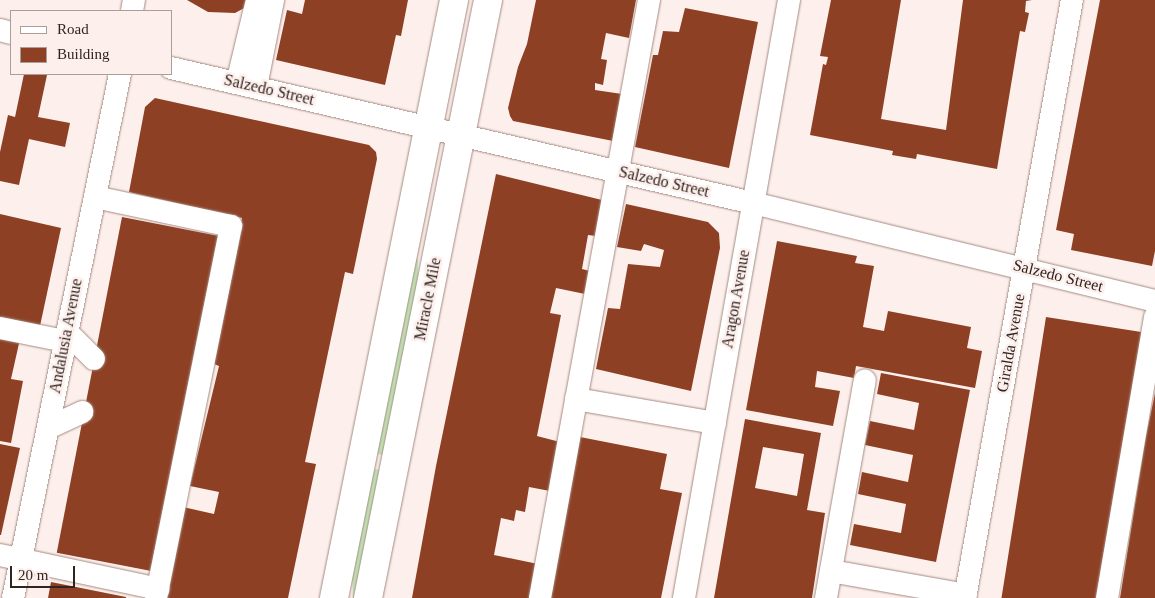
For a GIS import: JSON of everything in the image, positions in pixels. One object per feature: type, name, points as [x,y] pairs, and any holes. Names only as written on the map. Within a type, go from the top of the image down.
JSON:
[{"type":"main road","name":"Miracle Mile","points":[[334,598],[454,0]]},
{"type":"main road","name":"Miracle Mile","points":[[368,598],[488,0]]},
{"type":"street","points":[[540,598],[649,0]]},
{"type":"street","name":"Aragon Avenue","points":[[684,598],[789,0]]},
{"type":"street","name":"Giralda Avenue","points":[[966,596],[1072,0]]},
{"type":"street","points":[[246,85],[265,2]]},
{"type":"street","name":"Salzedo Street","points":[[172,68],[753,203],[1155,301]]},
{"type":"street","name":"Andalusia Avenue","points":[[13,598],[10,558],[48,428],[120,75]]},
{"type":"street","points":[[10,558],[157,593],[231,226],[94,198]]},
{"type":"street","points":[[1107,598],[1155,318]]},
{"type":"street","points":[[0,328],[66,337],[94,359]]},
{"type":"street","points":[[826,598],[865,380]]},
{"type":"street","points":[[576,399],[714,423]]},
{"type":"street","points":[[48,428],[83,412]]},
{"type":"street","points":[[831,571],[966,596]]},
{"type":"green space","points":[[415,258],[418,259],[418,288],[385,456],[375,453]]},
{"type":"green space","points":[[373,469],[382,470],[356,598],[353,598],[352,570]]},
{"type":"building","points":[[187,0],[259,0],[235,13],[208,12]]},
{"type":"building","points":[[305,0],[408,0],[401,36],[396,35],[385,85],[276,60],[287,10],[302,14]]},
{"type":"building","points":[[536,0],[636,0],[629,38],[606,33],[601,59],[607,60],[603,85],[595,83],[595,90],[622,94],[613,141],[513,121],[510,116],[508,108],[518,67],[527,44]]},
{"type":"building","points":[[831,0],[901,0],[881,119],[946,130],[963,0],[1032,0],[1026,1],[1025,12],[1029,13],[1025,32],[1020,31],[997,169],[917,154],[916,159],[892,155],[893,151],[810,135],[823,64],[826,65],[828,57],[820,56]]},
{"type":"building","points":[[1100,0],[1155,0],[1155,251],[1152,266],[1071,250],[1074,234],[1056,230]]},
{"type":"building","points":[[685,8],[758,22],[729,168],[635,147],[653,55],[658,55],[663,31],[679,32]]},
{"type":"building","points":[[24,75],[47,75],[38,117],[70,123],[65,147],[29,139],[19,185],[0,181],[0,152],[8,115],[15,117]]},
{"type":"building","points":[[155,98],[369,145],[376,152],[377,159],[353,274],[345,272],[305,462],[316,464],[288,598],[164,598],[183,507],[214,514],[219,492],[190,486],[219,366],[214,364],[242,218],[129,192],[145,107]]},
{"type":"building","points":[[496,174],[602,200],[596,236],[588,235],[582,269],[590,271],[585,294],[556,288],[550,313],[561,315],[537,436],[560,442],[550,491],[529,487],[525,512],[516,510],[514,521],[501,518],[494,555],[538,564],[532,598],[412,598],[436,466]]},
{"type":"building","points":[[626,204],[708,222],[719,233],[720,248],[691,391],[596,369],[608,308],[620,309],[628,264],[660,267],[664,250],[644,244],[641,251],[617,247]]},
{"type":"building","points":[[0,214],[61,228],[40,326],[0,317]]},
{"type":"building","points":[[122,217],[219,236],[154,572],[57,553]]},
{"type":"building","points":[[777,241],[857,256],[855,263],[874,266],[863,327],[884,331],[888,311],[971,327],[967,348],[982,351],[975,388],[856,366],[854,378],[817,371],[815,387],[840,391],[833,426],[746,410]]},
{"type":"building","points":[[1046,317],[1143,332],[1101,598],[1001,598]]},
{"type":"building","points":[[0,335],[20,339],[11,379],[23,381],[11,443],[0,441]]},
{"type":"building","points":[[881,373],[970,390],[936,562],[850,545],[854,524],[901,533],[906,504],[858,494],[862,472],[908,482],[913,455],[865,445],[870,421],[914,430],[919,403],[877,394]]},
{"type":"building","points":[[1155,393],[1155,598],[1120,598],[1146,436]]},
{"type":"building","points":[[745,419],[821,433],[807,510],[825,513],[812,598],[714,598]],"holes":[[[763,447],[804,454],[797,496],[755,488]]]},
{"type":"building","points":[[580,437],[667,454],[660,489],[682,493],[661,598],[548,598]]},
{"type":"building","points":[[0,444],[20,448],[1,535],[0,535]]},
{"type":"building","points":[[51,582],[126,597],[126,598],[48,598]]}]
